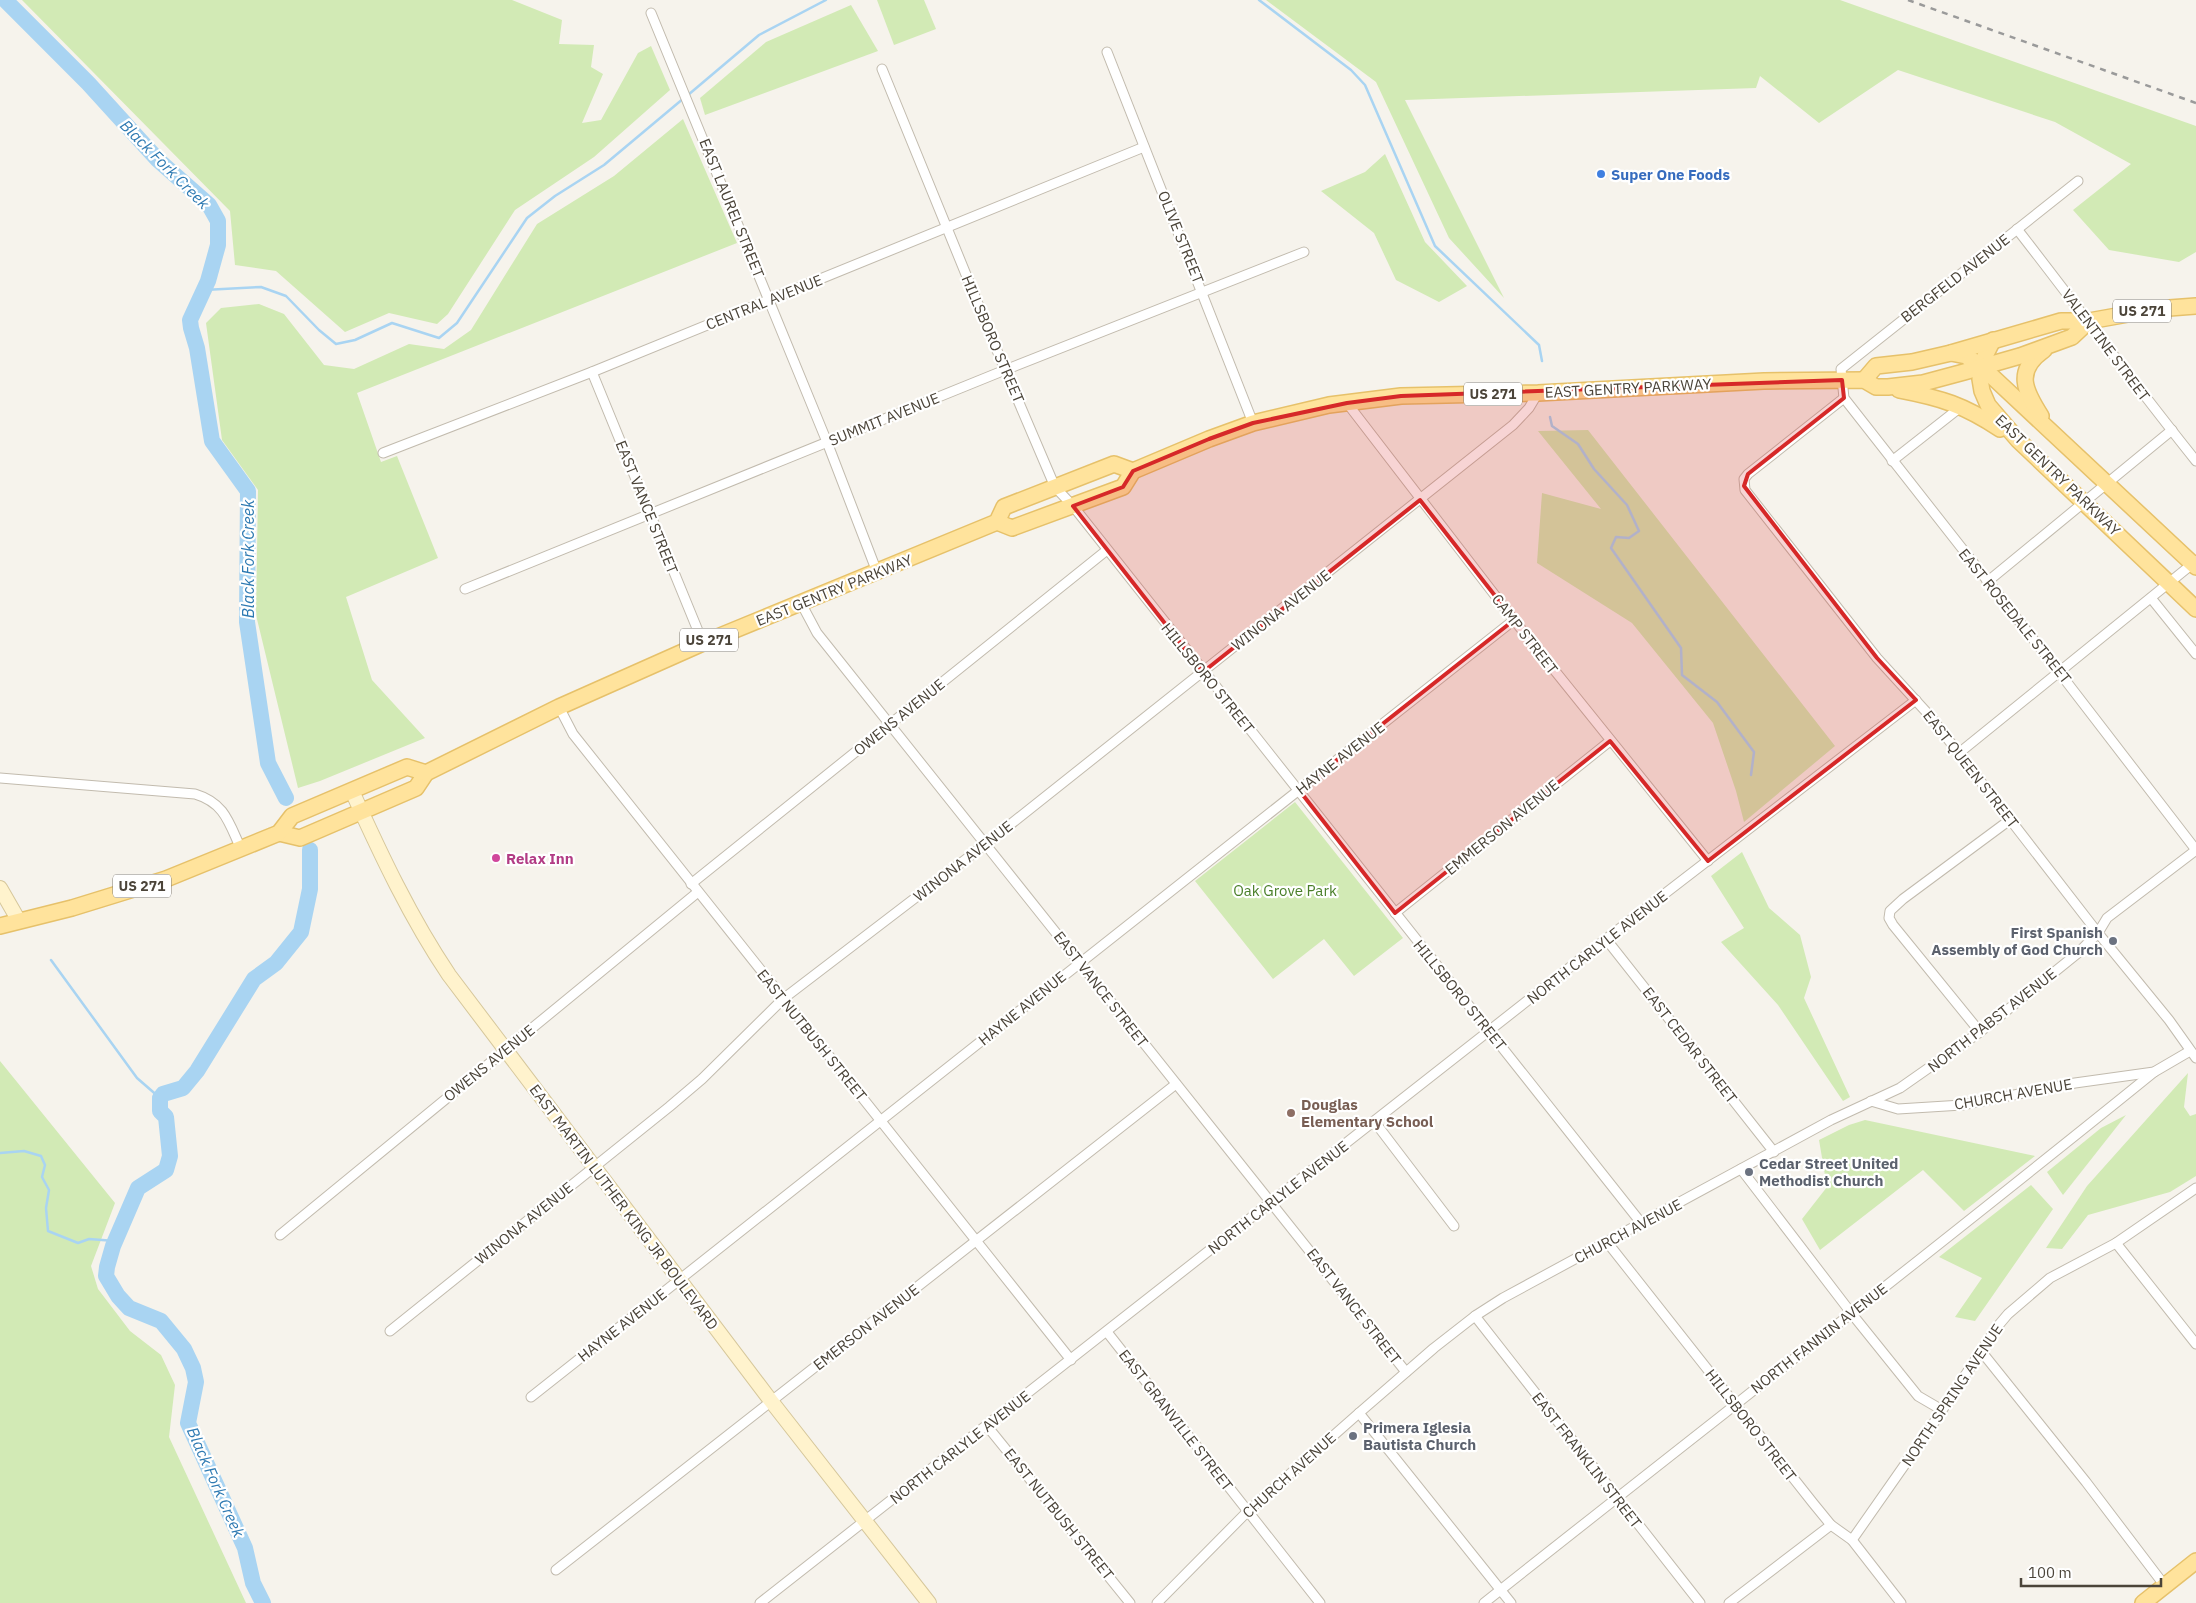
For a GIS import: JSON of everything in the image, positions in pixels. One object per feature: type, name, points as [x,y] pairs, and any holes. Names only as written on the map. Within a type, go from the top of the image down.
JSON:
[{"type":"main road","name":"US 271","points":[[1864,380],[1876,366],[1912,362],[1951,353],[2061,321],[2089,321],[2156,309],[2196,306]]},
{"type":"main road","name":"US 271","points":[[1888,387],[1923,382],[1982,367],[2072,337],[2089,321]]},
{"type":"main road","points":[[1951,353],[1966,356],[1982,367],[1985,354],[1993,340]]},
{"type":"main road","points":[[2052,434],[2027,393],[2024,382],[2032,361],[2054,343]]},
{"type":"main road","name":"EAST GENTRY PARKWAY","points":[[1982,367],[2052,434],[2195,564]]},
{"type":"main road","name":"EAST GENTRY PARKWAY","points":[[1982,367],[1981,386],[1985,399],[2018,440],[2196,609]]},
{"type":"main road","name":"EAST GENTRY PARKWAY","points":[[279,833],[300,838],[416,788],[426,773],[559,707],[703,643],[997,522],[1012,528],[1123,487],[1133,471],[1253,423],[1300,411],[1401,396],[1538,393],[1708,384],[1864,380],[1876,387],[1888,387],[1943,398],[1982,416],[2018,440]]},
{"type":"main road","points":[[997,522],[1004,506],[1114,464],[1133,471]]},
{"type":"main road","name":"US 271","points":[[0,926],[72,908],[166,879],[279,833],[292,816],[407,767],[426,773]]},
{"type":"main road","name":"EAST MARTIN LUTHER KING JR BOULEVARD","points":[[352,791],[392,878],[420,931],[449,975],[771,1401],[929,1603]]},
{"type":"main road","points":[[0,888],[19,921]]},
{"type":"main road","points":[[2144,1603],[2196,1562]]},
{"type":"street","name":"EAST LAUREL STREET","points":[[651,13],[770,299],[877,572]]},
{"type":"street","name":"OLIVE STREET","points":[[1107,52],[1203,291],[1253,423]]},
{"type":"street","name":"HILLSBORO STREET","points":[[882,68],[1005,370],[1056,487],[1299,790],[1642,1224]]},
{"type":"street","name":"CENTRAL AVENUE","points":[[383,453],[592,372],[947,229],[1144,147]]},
{"type":"street","name":"BERGFELD AVENUE","points":[[1842,380],[1841,369],[2078,181]]},
{"type":"street","name":"VALENTINE STREET","points":[[2017,229],[2089,321],[2105,346],[2196,461]]},
{"type":"street","name":"SUMMIT AVENUE","points":[[465,589],[1005,370],[1304,252]]},
{"type":"street","name":"EAST VANCE STREET","points":[[592,372],[703,643]]},
{"type":"street","points":[[1842,380],[1844,398]]},
{"type":"street","name":"WINONA AVENUE","points":[[390,1331],[702,1079],[783,999],[987,843],[1513,425],[1529,408],[1538,393]]},
{"type":"street","name":"EAST ROSEDALE STREET","points":[[1844,398],[2196,850]]},
{"type":"street","name":"EAST QUEEN STREET","points":[[1844,398],[1748,474],[1744,483],[1748,494],[1877,658],[1916,700],[1959,753],[2098,933],[2169,1020],[2193,1055]]},
{"type":"street","name":"CAMP STREET","points":[[1347,403],[1514,620],[1708,861]]},
{"type":"street","points":[[1892,461],[1962,406]]},
{"type":"street","points":[[1987,582],[2172,430]]},
{"type":"street","name":"OWENS AVENUE","points":[[691,884],[1107,550]]},
{"type":"street","points":[[1959,753],[2195,564]]},
{"type":"street","points":[[2151,598],[2196,654]]},
{"type":"street","name":"EAST VANCE STREET","points":[[801,603],[817,633],[987,843],[1079,963],[1406,1372]]},
{"type":"street","name":"HAYNE AVENUE","points":[[531,1397],[1514,620]]},
{"type":"street","name":"NORTH CARLYLE AVENUE","points":[[760,1603],[1606,939],[1916,700]]},
{"type":"street","name":"EAST NUTBUSH STREET","points":[[559,707],[573,734],[1071,1360]]},
{"type":"street","name":"EMMERSON AVENUE","points":[[1395,913],[1610,741]]},
{"type":"street","points":[[0,778],[195,794],[210,800],[223,811],[241,849]]},
{"type":"street","points":[[1980,1032],[1893,925],[1889,918],[1890,911],[1903,899],[2011,819]]},
{"type":"street","name":"NORTH PABST AVENUE","points":[[1871,1101],[1900,1088],[1980,1032],[2078,953],[2098,933],[2108,918],[2196,850]]},
{"type":"street","name":"OWENS AVENUE","points":[[280,1235],[698,892]]},
{"type":"street","name":"EAST CEDAR STREET","points":[[1606,939],[1774,1152]]},
{"type":"street","name":"CHURCH AVENUE","points":[[1157,1603],[1248,1511],[1406,1372],[1475,1316],[1503,1298],[1831,1120],[1871,1101],[1898,1109],[1962,1105],[2075,1083],[2154,1072],[2193,1055]]},
{"type":"street","name":"NORTH FANNIN AVENUE","points":[[1484,1603],[1734,1404],[1852,1314],[2154,1072]]},
{"type":"street","name":"EMERSON AVENUE","points":[[556,1570],[1176,1084]]},
{"type":"street","points":[[1374,1121],[1454,1226]]},
{"type":"street","points":[[1741,1169],[1852,1314],[1918,1396],[1942,1410]]},
{"type":"street","name":"NORTH SPRING AVENUE","points":[[1852,1540],[2008,1314],[2050,1278],[2116,1243],[2196,1188]]},
{"type":"street","name":"HILLSBORO STREET","points":[[1607,1242],[1831,1525],[1852,1540],[1901,1603]]},
{"type":"street","points":[[2116,1243],[2196,1344]]},
{"type":"street","name":"EAST FRANKLIN STREET","points":[[1475,1316],[1700,1603]]},
{"type":"street","name":"EAST GRANVILLE STREET","points":[[1107,1332],[1320,1603]]},
{"type":"street","points":[[1981,1351],[2086,1482],[2165,1586]]},
{"type":"street","points":[[1359,1413],[1511,1603]]},
{"type":"street","name":"EAST NUTBUSH STREET","points":[[987,1426],[1130,1603]]},
{"type":"street","points":[[1729,1603],[1831,1525]]},
{"type":"highlighted area","points":[[1842,380],[1844,398],[1748,474],[1744,486],[1877,658],[1916,700],[1708,861],[1610,741],[1395,913],[1299,790],[1514,620],[1420,500],[1203,672],[1073,506],[1123,487],[1133,471],[1209,439],[1253,423],[1347,403],[1401,396]]},
{"type":"green space","points":[[22,0],[512,0],[562,20],[559,44],[594,45],[591,67],[603,74],[582,123],[601,120],[638,53],[651,46],[670,90],[594,157],[515,210],[448,314],[437,324],[389,313],[345,332],[276,271],[235,265],[230,211]]},
{"type":"green space","points":[[877,0],[924,0],[936,29],[894,45]]},
{"type":"green space","points":[[1266,0],[1840,0],[2196,126],[2196,252],[2179,262],[2109,250],[2073,210],[2131,164],[2055,122],[1898,70],[1819,123],[1760,76],[1756,88],[1405,100],[1504,298],[1449,238],[1376,82]]},
{"type":"green space","points":[[851,5],[878,51],[705,115],[700,98],[766,42]]},
{"type":"green space","points":[[683,119],[737,243],[357,393],[381,462],[397,456],[438,558],[346,597],[372,680],[425,738],[320,781],[298,788],[256,615],[258,490],[222,440],[206,323],[221,308],[259,304],[284,314],[324,365],[354,369],[409,344],[444,349],[471,330],[537,224],[614,176]]},
{"type":"green space","points":[[1385,154],[1425,242],[1467,286],[1439,302],[1396,280],[1374,233],[1321,191],[1365,172]]},
{"type":"green space","points":[[1588,430],[1835,746],[1744,822],[1736,791],[1713,723],[1632,623],[1537,563],[1542,493],[1601,509],[1538,431]]},
{"type":"green space","name":"Oak Grove Park","points":[[1295,802],[1403,938],[1354,976],[1324,939],[1273,979],[1195,881]]},
{"type":"green space","points":[[1742,852],[1769,908],[1800,935],[1811,977],[1804,998],[1850,1097],[1843,1101],[1778,1005],[1721,942],[1744,928],[1711,876]]},
{"type":"green space","points":[[0,1061],[115,1203],[91,1266],[98,1289],[130,1331],[161,1355],[175,1385],[169,1437],[246,1603],[0,1603]]},
{"type":"green space","points":[[2188,1073],[2184,1107],[2190,1116],[2196,1114],[2196,1176],[2170,1192],[2088,1215],[2062,1249],[2046,1248],[2087,1186]]},
{"type":"green space","points":[[2126,1115],[2063,1195],[2047,1172],[2101,1128]]},
{"type":"green space","points":[[1865,1120],[2035,1156],[1964,1211],[1923,1170],[1820,1250],[1802,1219],[1827,1187],[1819,1140],[1849,1125]]},
{"type":"green space","points":[[2031,1185],[2053,1209],[1975,1321],[1955,1317],[1982,1278],[1939,1257]]},
{"type":"waterway","name":"Black Fork Creek","points":[[5,0],[88,83],[158,160],[209,205],[218,221],[218,245],[208,281],[190,320],[197,348],[212,441],[248,491],[247,622],[268,763],[286,798]]},
{"type":"waterway","points":[[688,95],[759,35],[826,0]]},
{"type":"waterway","points":[[1259,0],[1351,70],[1365,85],[1435,246],[1539,345],[1542,361]]},
{"type":"waterway","points":[[204,290],[261,287],[286,296],[319,330],[336,344],[355,340],[392,323],[439,338],[457,323],[527,218],[555,196],[604,165],[684,98]]},
{"type":"waterway","points":[[1550,417],[1552,426],[1578,444],[1594,469],[1627,505],[1639,531],[1629,538],[1616,537],[1611,548],[1681,648],[1682,675],[1717,702],[1754,752],[1751,775]]},
{"type":"waterway","name":"Black Fork Creek","points":[[263,1603],[253,1583],[245,1548],[188,1423],[196,1382],[193,1368],[184,1349],[161,1321],[129,1308],[118,1296],[106,1276],[113,1246],[138,1188],[166,1170],[170,1156],[166,1117],[160,1111],[160,1098],[163,1094],[183,1088],[197,1071],[254,979],[276,963],[301,932],[310,889],[310,850]]},
{"type":"waterway","points":[[51,960],[137,1078],[160,1098]]},
{"type":"waterway","points":[[0,1153],[24,1151],[41,1156],[45,1165],[42,1177],[49,1190],[46,1208],[48,1231],[78,1243],[89,1239],[115,1241]]},
{"type":"railway","points":[[1908,0],[2196,103]]},
{"type":"place","name":"Super One Foods","points":[[1601,174]]},
{"type":"place","name":"Relax Inn","points":[[496,858]]},
{"type":"place","name":"First Spanish Assembly of God Church","points":[[2113,941]]},
{"type":"place","name":"Douglas Elementary School","points":[[1291,1113]]},
{"type":"place","name":"Cedar Street United Methodist Church","points":[[1749,1172]]},
{"type":"place","name":"Primera Iglesia Bautista Church","points":[[1353,1436]]}]
